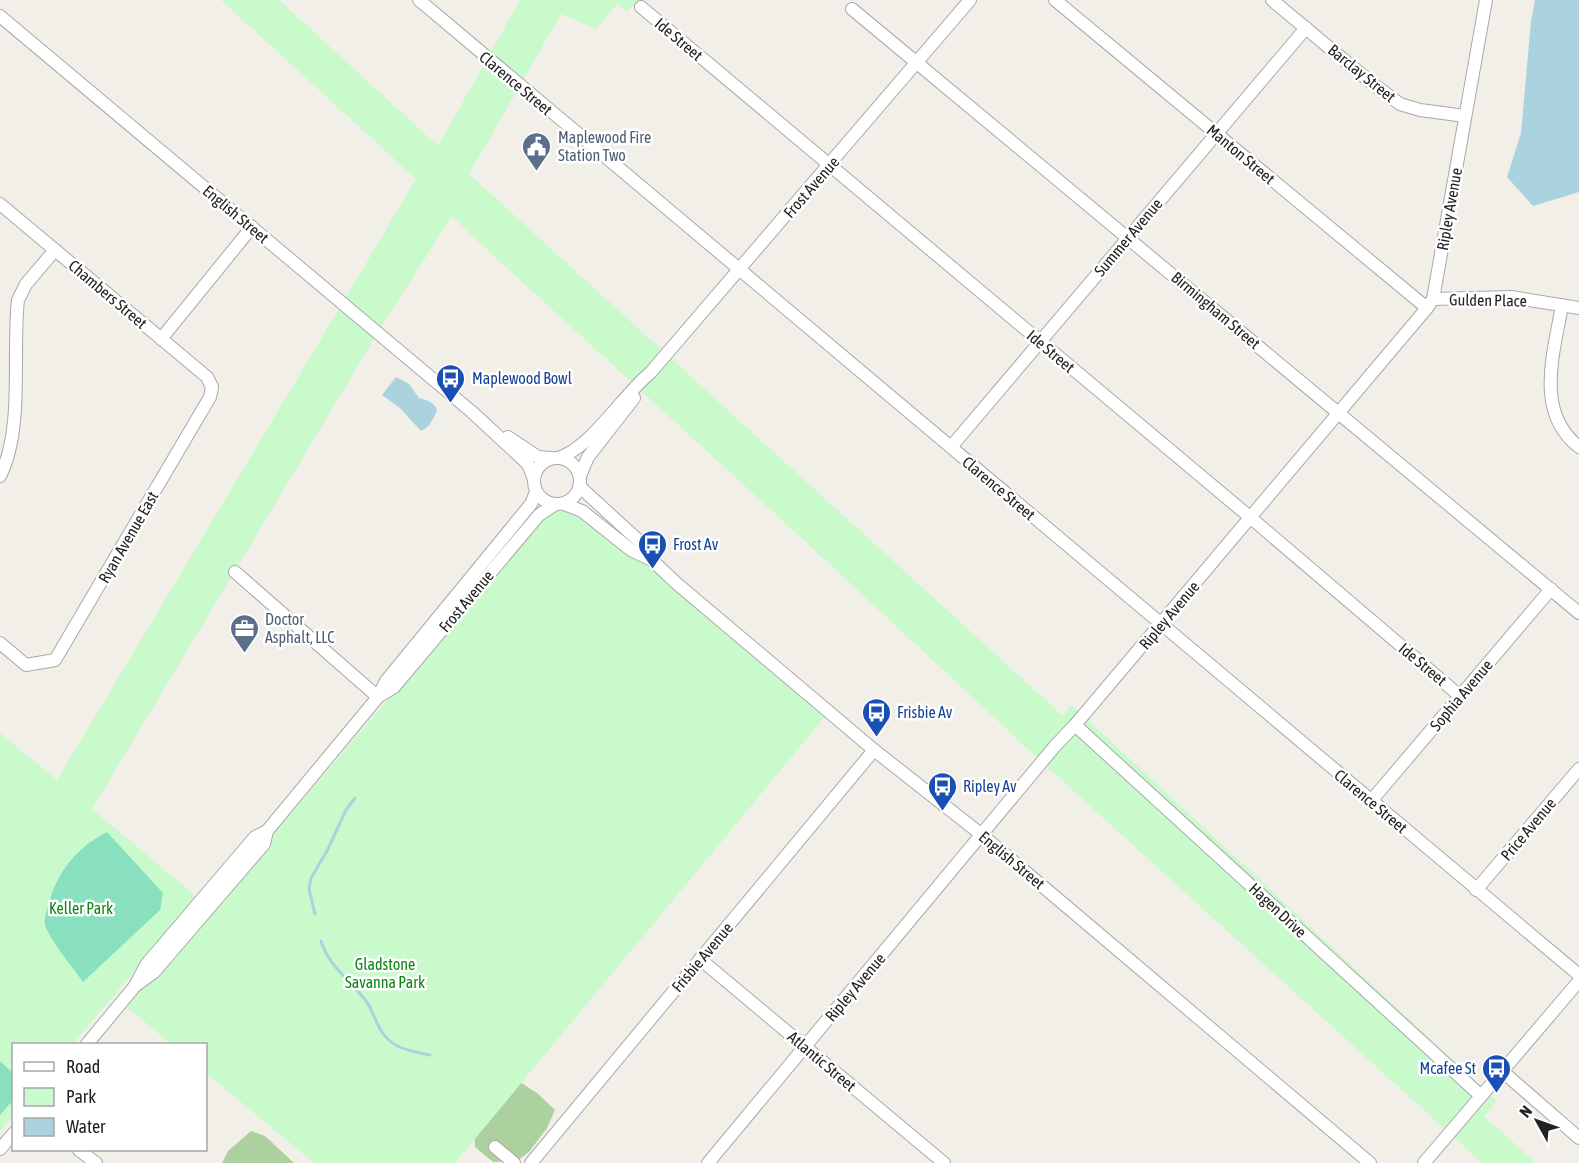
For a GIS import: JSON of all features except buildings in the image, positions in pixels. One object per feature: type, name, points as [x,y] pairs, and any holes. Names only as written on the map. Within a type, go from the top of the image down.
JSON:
[{"type":"street","name":"Clarence Street","points":[[419,0],[1579,975]]},
{"type":"street","name":"Frost Avenue","points":[[555,458],[577,449],[651,372],[970,0]]},
{"type":"street","name":"Manton Street","points":[[1055,0],[1430,303]]},
{"type":"street","name":"Barclay Street","points":[[1272,0],[1400,104],[1420,110],[1465,116]]},
{"type":"street","name":"Ripley Avenue","points":[[708,1163],[1055,746],[1340,413],[1430,303],[1486,0]]},
{"type":"street","name":"Ide Street","points":[[641,7],[1460,696]]},
{"type":"street","name":"Birmingham Street","points":[[852,9],[1579,613]]},
{"type":"street","name":"English Street","points":[[0,16],[472,412],[528,464],[535,486]]},
{"type":"street","name":"Summer Avenue","points":[[951,447],[1306,28]]},
{"type":"street","name":"Chambers Street","points":[[0,204],[207,377],[212,387]]},
{"type":"street","points":[[161,339],[252,227]]},
{"type":"street","points":[[0,476],[12,441],[18,300],[26,284],[55,250]]},
{"type":"street","name":"Gulden Place","points":[[1430,303],[1511,297],[1579,308]]},
{"type":"street","points":[[1562,305],[1550,393],[1555,416],[1561,428],[1579,447]]},
{"type":"street","name":"Frost Avenue","points":[[580,482],[588,457],[651,372]]},
{"type":"street","name":"Ryan Avenue East","points":[[0,643],[26,665],[55,660],[210,397],[212,387]]},
{"type":"street","name":"English Street","points":[[472,412],[538,458],[555,458]]},
{"type":"street","points":[[555,458],[572,463],[580,482],[571,500],[559,504],[540,498],[535,486],[539,466],[555,458]]},
{"type":"street","name":"English Street","points":[[580,482],[639,541],[651,560],[675,582],[874,750],[982,835],[1370,1163]]},
{"type":"street","name":"Frost Avenue","points":[[88,1043],[135,986],[146,965],[255,837],[267,831],[378,697],[386,681],[531,504],[535,486]]},
{"type":"street","name":"Frost Avenue","points":[[378,697],[394,687],[539,515],[559,504]]},
{"type":"street","name":"English Street","points":[[559,504],[582,512],[631,550],[651,560]]},
{"type":"street","points":[[235,572],[378,697]]},
{"type":"street","name":"Sophia Avenue","points":[[1371,801],[1551,589]]},
{"type":"street","name":"Hagen Drive","points":[[1075,725],[1481,1096]]},
{"type":"street","name":"Frisbie Avenue","points":[[531,1163],[874,750]]},
{"type":"street","name":"Price Avenue","points":[[1476,890],[1579,769]]},
{"type":"street","name":"Atlantic Street","points":[[700,959],[944,1163]]},
{"type":"street","points":[[1424,1163],[1579,981]]},
{"type":"street","points":[[1502,1071],[1579,1138]]},
{"type":"street","points":[[0,1149],[12,1135]]},
{"type":"street","points":[[495,1147],[514,1163]]},
{"type":"street","points":[[81,1151],[96,1163]]},
{"type":"green space","points":[[221,0],[279,0],[438,146],[520,0],[639,0],[627,12],[617,4],[596,29],[561,14],[469,174],[1062,715],[1072,705],[1497,1101],[1484,1116],[1536,1163],[1482,1163],[1056,775],[452,216],[381,327],[346,297],[416,179]]},
{"type":"green space","name":"Keller Park","points":[[340,307],[375,337],[92,809],[198,898],[73,1043],[12,1043],[12,1116],[0,1131],[0,733],[57,780]]},
{"type":"green space","name":"Gladstone Savanna Park","points":[[561,495],[828,713],[455,1163],[314,1163],[207,1074],[207,1043],[170,1043],[127,1007]]},
{"type":"green space","name":"Keller Park","points":[[107,832],[163,893],[160,910],[83,982],[58,949],[45,926],[45,917],[57,882],[69,862],[96,838]]},
{"type":"green space","points":[[0,1061],[12,1072],[12,1101],[0,1115]]},
{"type":"green space","points":[[509,1075],[537,1093],[555,1110],[547,1128],[529,1152],[517,1161],[493,1162],[475,1147],[474,1128]]},
{"type":"green space","points":[[251,1131],[265,1136],[294,1163],[222,1163],[228,1151]]},
{"type":"water","points":[[1535,0],[1579,0],[1579,192],[1533,206],[1507,177],[1521,133]]},
{"type":"water","points":[[396,377],[409,384],[419,398],[436,407],[433,419],[421,431],[400,408],[382,395]]},
{"type":"waterway","points":[[315,914],[309,889],[311,878],[327,851],[346,810],[355,798]]},
{"type":"waterway","points":[[321,941],[329,959],[366,1001],[386,1037],[404,1049],[430,1055]]},
{"type":"place","name":"Maplewood Fire Station Two","points":[[537,172]]},
{"type":"place","name":"Maplewood Bowl","points":[[451,404]]},
{"type":"place","name":"Frost Av","points":[[652,570]]},
{"type":"place","name":"Doctor Asphalt, LLC","points":[[244,654]]},
{"type":"place","name":"Frisbie Av","points":[[876,738]]},
{"type":"place","name":"Ripley Av","points":[[942,812]]},
{"type":"place","name":"Mcafee St","points":[[1497,1094]]}]
